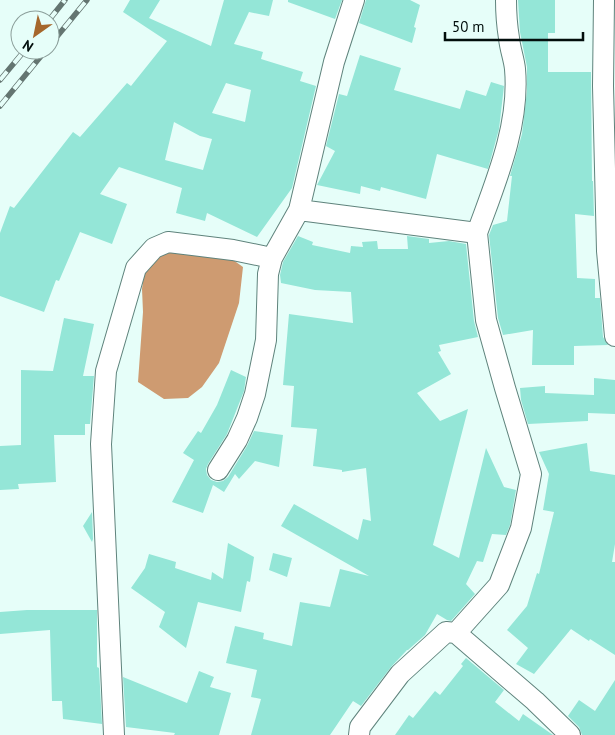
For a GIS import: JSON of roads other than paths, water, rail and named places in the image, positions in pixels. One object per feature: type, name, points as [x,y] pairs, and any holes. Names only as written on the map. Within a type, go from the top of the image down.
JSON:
[{"type":"street","points":[[218,470],[237,440],[247,418],[254,394],[266,340],[268,274],[272,258],[299,210],[334,62],[354,0]]},
{"type":"street","points":[[456,633],[499,585],[521,528],[531,474],[486,320],[477,233],[501,169],[511,126],[515,96],[515,69],[508,37],[506,0]]},
{"type":"street","points":[[604,0],[603,86],[607,251],[615,336]]},
{"type":"street","points":[[299,210],[477,233]]},
{"type":"street","points":[[114,735],[101,444],[106,371],[136,268],[154,248],[168,242],[233,250],[272,258]]},
{"type":"street","points":[[359,735],[360,727],[400,674],[446,632],[456,633],[535,701],[570,735]]},
{"type":"railway","points":[[57,10],[65,0]]},
{"type":"railway","points":[[60,33],[87,0]]},
{"type":"railway","points":[[0,80],[17,60]]},
{"type":"railway","points":[[0,106],[38,60]]}]
